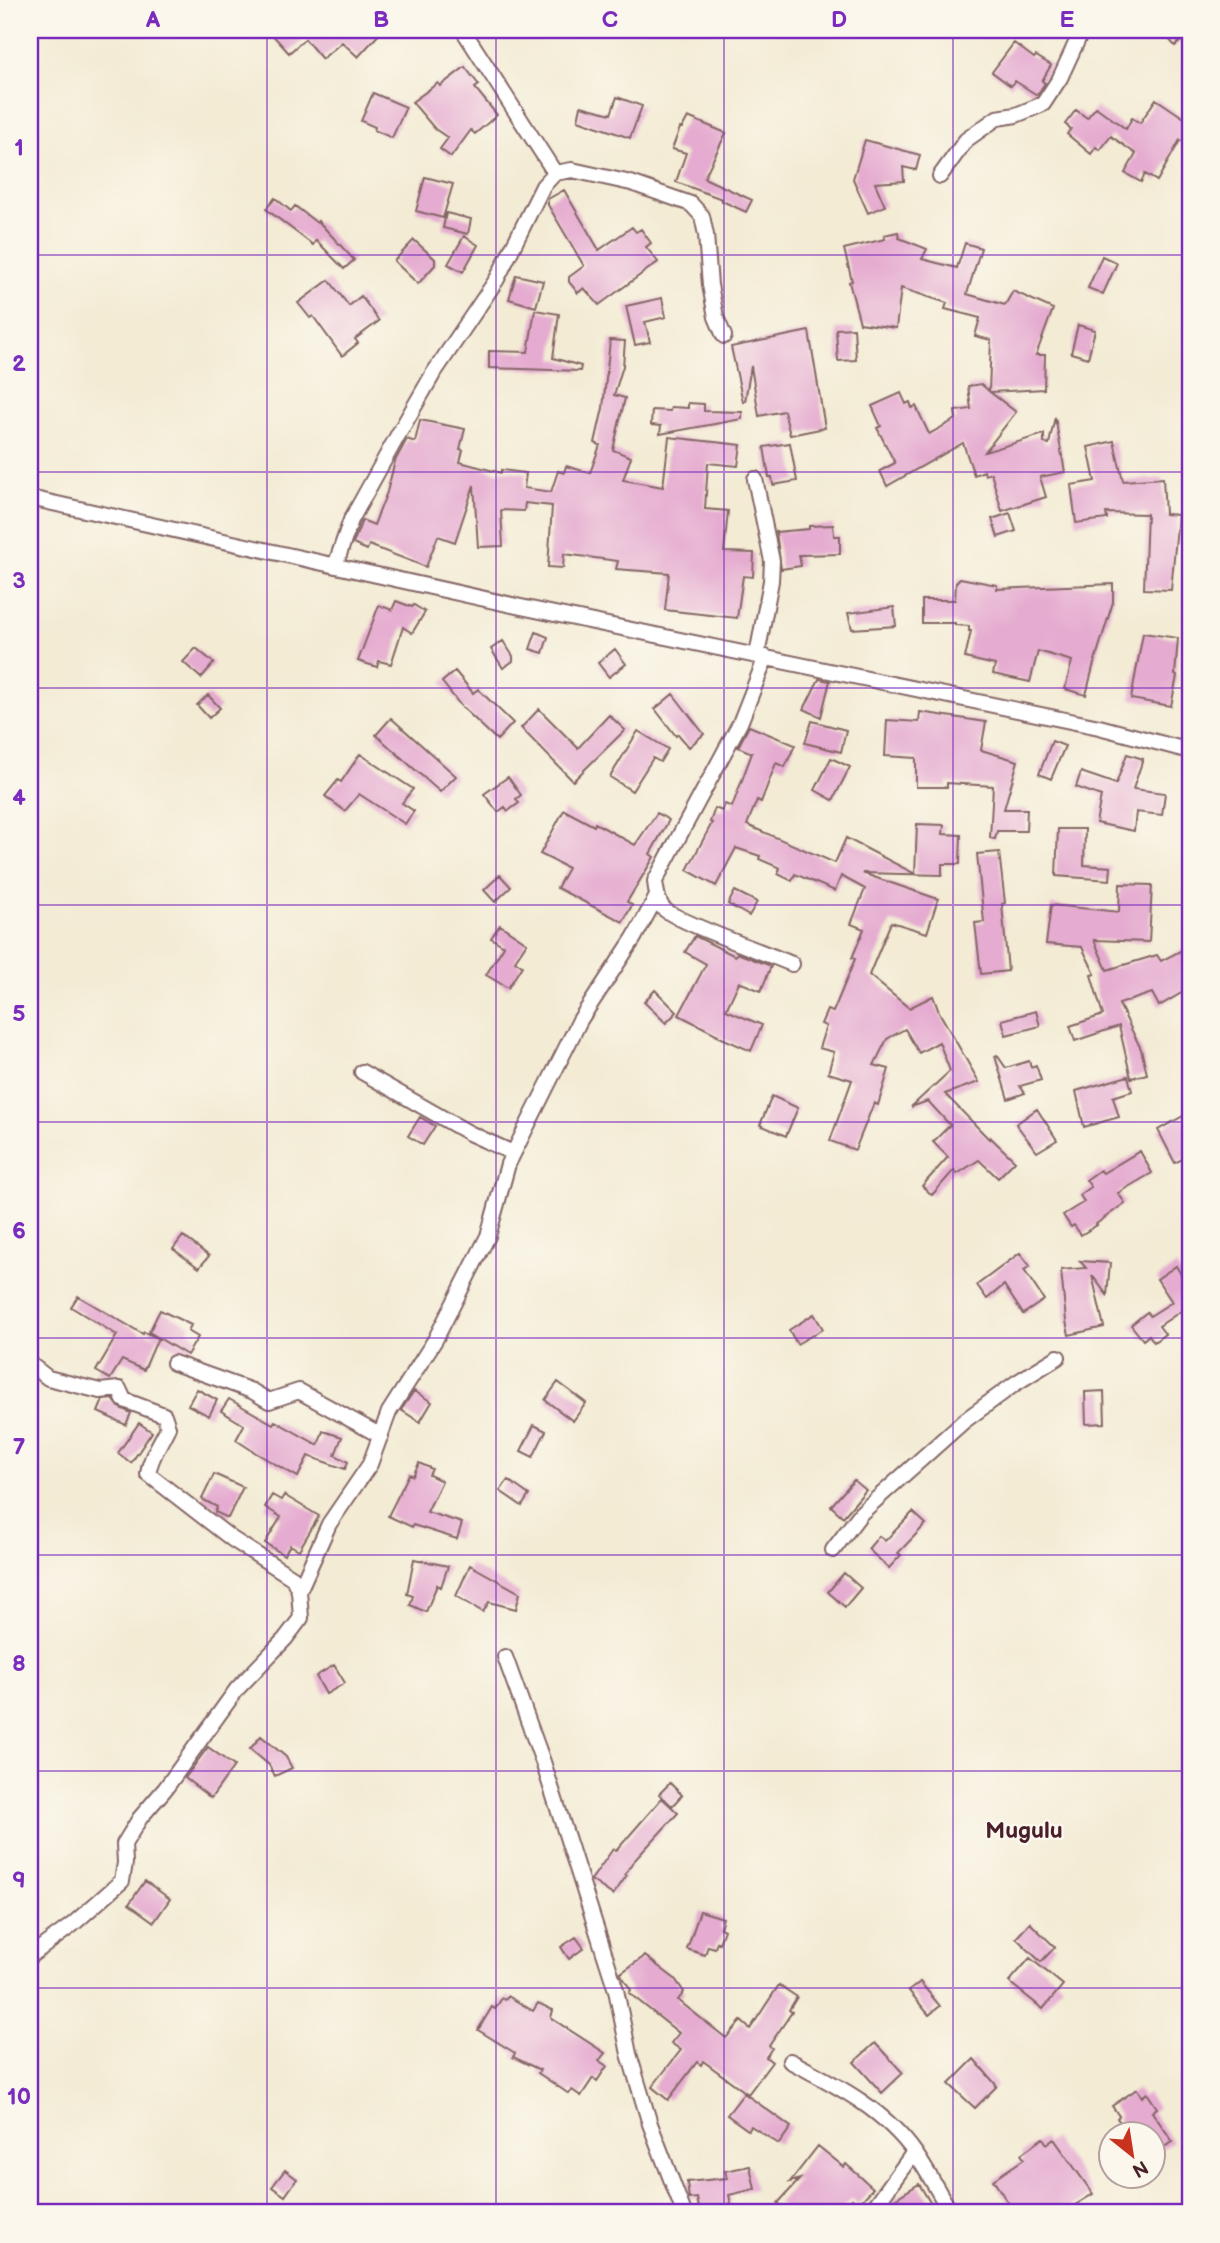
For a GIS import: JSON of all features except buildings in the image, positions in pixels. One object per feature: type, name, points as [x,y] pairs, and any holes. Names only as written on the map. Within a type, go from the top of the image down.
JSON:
[{"type":"street","points":[[463,30],[555,173]]},
{"type":"street","points":[[940,176],[966,140],[997,118],[1016,115],[1043,104],[1060,78],[1082,30]]},
{"type":"street","points":[[335,566],[351,520],[398,435],[433,374],[497,279],[543,186],[555,173],[572,170],[631,183],[691,204],[702,216],[710,285],[716,317],[724,336]]},
{"type":"street","points":[[755,480],[772,561],[761,656],[740,723],[655,881],[657,896],[663,909],[792,964]]},
{"type":"street","points":[[30,498],[522,607],[1099,727],[1190,751]]},
{"type":"street","points":[[299,1591],[329,1524],[370,1464],[389,1412],[436,1340],[488,1236],[508,1164],[580,1020],[634,938],[657,896]]},
{"type":"street","points":[[362,1072],[469,1133],[513,1153]]},
{"type":"street","points":[[833,1550],[861,1513],[955,1430],[1016,1383],[1058,1357]]},
{"type":"street","points":[[174,1363],[252,1391],[270,1401],[299,1391],[382,1436]]},
{"type":"street","points":[[30,1364],[48,1378],[100,1391],[119,1389],[124,1399],[164,1415],[168,1427],[162,1443],[149,1462],[148,1474],[232,1539],[293,1578],[299,1591],[300,1618],[285,1639],[237,1689],[165,1789],[140,1818],[124,1844],[122,1881],[72,1925],[30,1956]]},
{"type":"street","points":[[505,1657],[543,1762],[616,1990],[629,2053],[650,2124],[684,2213]]},
{"type":"street","points":[[790,2061],[844,2089],[889,2123],[914,2152],[951,2213]]},
{"type":"street","points":[[870,2213],[914,2152]]},
{"type":"district","name":"Mugulu","points":[[1024,1831]]}]
